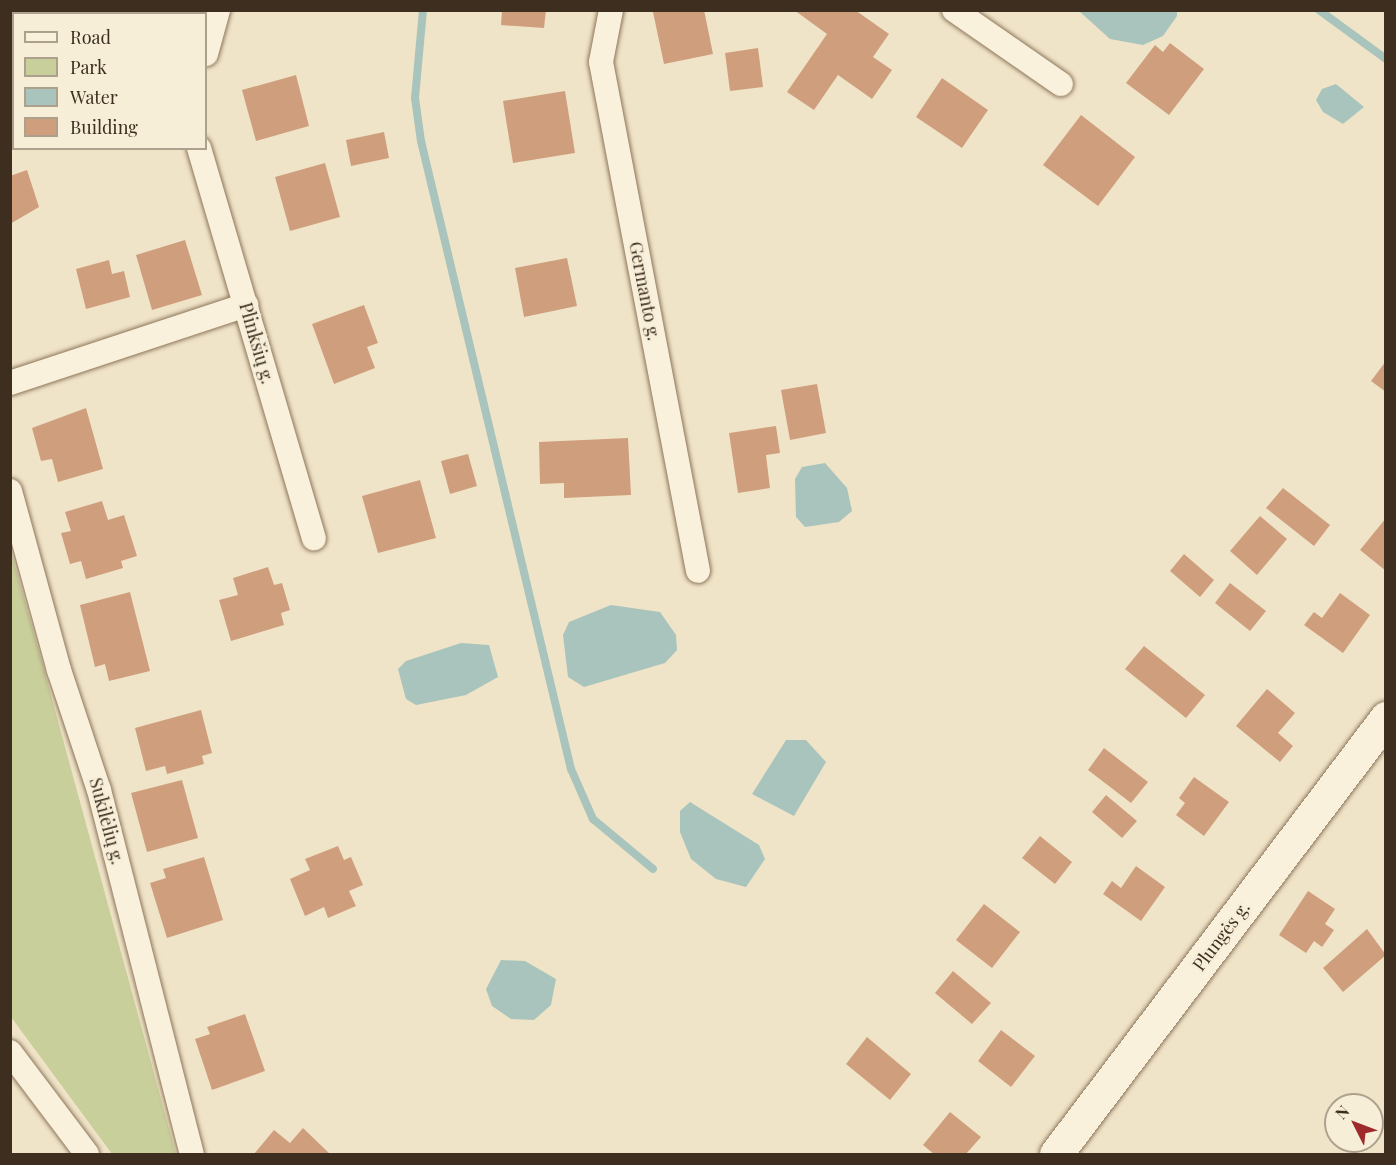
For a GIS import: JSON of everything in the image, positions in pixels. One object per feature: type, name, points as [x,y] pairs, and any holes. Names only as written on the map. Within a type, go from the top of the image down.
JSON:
[{"type":"main road","name":"Plungės g.","points":[[1056,1155],[1386,718]]},
{"type":"street","points":[[207,50],[218,10]]},
{"type":"street","name":"Germanto g.","points":[[611,10],[602,62],[698,571]]},
{"type":"street","points":[[954,10],[1061,84]]},
{"type":"street","name":"Plinkšių g.","points":[[200,150],[314,538]]},
{"type":"street","points":[[10,382],[246,305]]},
{"type":"street","name":"Sukilėlių g.","points":[[10,491],[59,670],[99,790],[192,1155]]},
{"type":"street","points":[[10,1052],[87,1155]]},
{"type":"green space","points":[[11,552],[176,1154],[112,1154],[11,1017]]},
{"type":"water","points":[[1079,11],[1177,11],[1177,16],[1163,36],[1143,45],[1110,39]]},
{"type":"water","points":[[1336,84],[1364,107],[1343,124],[1323,112],[1316,100],[1322,89]]},
{"type":"water","points":[[825,463],[847,488],[852,511],[839,522],[805,527],[796,517],[795,479],[802,467]]},
{"type":"water","points":[[611,605],[660,612],[676,635],[677,650],[665,663],[584,687],[568,677],[563,635],[569,622]]},
{"type":"water","points":[[461,643],[489,645],[498,677],[466,695],[416,705],[406,699],[398,669],[406,661]]},
{"type":"water","points":[[786,740],[806,740],[826,762],[794,816],[752,794]]},
{"type":"water","points":[[690,802],[759,845],[765,859],[746,887],[716,879],[691,859],[680,832],[680,811]]},
{"type":"water","points":[[501,960],[525,961],[556,979],[551,1005],[534,1020],[511,1019],[492,1006],[486,989]]},
{"type":"building","points":[[502,10],[546,10],[544,28],[501,25]]},
{"type":"building","points":[[704,10],[713,54],[664,64],[653,12]]},
{"type":"building","points":[[794,10],[855,10],[889,34],[873,57],[892,70],[872,99],[838,75],[814,110],[787,92],[827,34]]},
{"type":"building","points":[[1170,43],[1204,69],[1169,115],[1126,83],[1155,45],[1163,52]]},
{"type":"building","points":[[758,48],[763,87],[730,91],[725,53]]},
{"type":"building","points":[[296,75],[309,126],[256,141],[242,90]]},
{"type":"building","points":[[942,78],[988,110],[962,148],[916,117]]},
{"type":"building","points":[[10,91],[12,109],[10,119]]},
{"type":"building","points":[[565,91],[575,153],[513,163],[503,101]]},
{"type":"building","points":[[1081,115],[1135,157],[1098,206],[1043,165]]},
{"type":"building","points":[[384,132],[389,158],[351,166],[346,140]]},
{"type":"building","points":[[325,163],[340,217],[290,231],[275,177]]},
{"type":"building","points":[[27,170],[39,207],[10,224],[10,176]]},
{"type":"building","points":[[185,240],[202,295],[152,310],[136,255]]},
{"type":"building","points":[[567,258],[577,306],[524,317],[515,268]]},
{"type":"building","points":[[109,260],[112,274],[124,271],[130,297],[86,309],[76,269]]},
{"type":"building","points":[[364,305],[378,343],[367,347],[375,368],[334,384],[312,324]]},
{"type":"building","points":[[1386,361],[1386,392],[1371,381]]},
{"type":"building","points":[[817,384],[826,433],[790,440],[781,390]]},
{"type":"building","points":[[86,408],[103,469],[58,482],[52,459],[41,461],[32,428]]},
{"type":"building","points":[[776,426],[780,453],[766,455],[770,488],[738,493],[729,433]]},
{"type":"building","points":[[628,438],[631,495],[564,498],[564,483],[540,484],[539,442]]},
{"type":"building","points":[[468,454],[477,486],[450,494],[441,461]]},
{"type":"building","points":[[420,480],[436,538],[378,553],[362,496]]},
{"type":"building","points":[[1283,488],[1330,525],[1314,546],[1266,508]]},
{"type":"building","points":[[102,501],[108,520],[124,515],[137,556],[121,561],[123,568],[86,579],[81,561],[70,564],[61,533],[71,531],[65,512]]},
{"type":"building","points":[[1260,516],[1287,539],[1257,575],[1230,551]]},
{"type":"building","points":[[1386,518],[1386,571],[1360,550]]},
{"type":"building","points":[[1184,554],[1214,580],[1200,597],[1170,571]]},
{"type":"building","points":[[268,567],[274,585],[282,583],[290,610],[281,613],[284,625],[231,641],[219,600],[238,595],[233,578]]},
{"type":"building","points":[[1230,583],[1266,611],[1250,631],[1215,603]]},
{"type":"building","points":[[130,592],[150,671],[109,681],[105,664],[95,667],[80,605]]},
{"type":"building","points":[[1340,593],[1370,615],[1343,653],[1304,625],[1314,612],[1322,618]]},
{"type":"building","points":[[1144,646],[1205,695],[1186,718],[1125,669]]},
{"type":"building","points":[[1267,689],[1295,713],[1278,733],[1293,746],[1280,762],[1236,726]]},
{"type":"building","points":[[201,710],[212,753],[202,756],[204,764],[167,774],[165,766],[146,771],[135,728]]},
{"type":"building","points":[[1104,748],[1148,782],[1131,803],[1088,770]]},
{"type":"building","points":[[1194,777],[1229,802],[1204,836],[1176,815],[1185,803],[1179,798]]},
{"type":"building","points":[[182,780],[198,838],[147,852],[131,793]]},
{"type":"building","points":[[1106,795],[1137,821],[1122,838],[1092,812]]},
{"type":"building","points":[[1040,836],[1072,862],[1055,884],[1022,858]]},
{"type":"building","points":[[338,846],[344,860],[351,857],[363,885],[349,891],[356,906],[328,918],[324,907],[305,916],[290,879],[310,870],[305,859]]},
{"type":"building","points":[[204,857],[223,920],[167,938],[150,883],[166,878],[163,869]]},
{"type":"building","points":[[1136,866],[1165,887],[1141,921],[1103,894],[1112,881],[1121,888]]},
{"type":"building","points":[[1308,891],[1335,909],[1325,924],[1334,930],[1322,947],[1314,941],[1306,953],[1279,935]]},
{"type":"building","points":[[984,904],[1020,932],[992,968],[956,940]]},
{"type":"building","points":[[1367,929],[1386,955],[1343,992],[1323,968]]},
{"type":"building","points":[[953,971],[991,1003],[972,1024],[935,993]]},
{"type":"building","points":[[245,1014],[265,1071],[212,1090],[195,1039],[210,1034],[207,1027]]},
{"type":"building","points":[[1001,1030],[1035,1056],[1011,1087],[978,1061]]},
{"type":"building","points":[[867,1037],[911,1074],[890,1100],[846,1064]]},
{"type":"building","points":[[950,1112],[981,1137],[966,1154],[934,1154],[923,1145]]},
{"type":"building","points":[[303,1128],[330,1154],[254,1154],[274,1130],[290,1143]]},
{"type":"waterway","points":[[423,10],[415,98],[421,141],[571,769],[593,819],[653,869]]},
{"type":"waterway","points":[[1319,10],[1386,59]]}]
